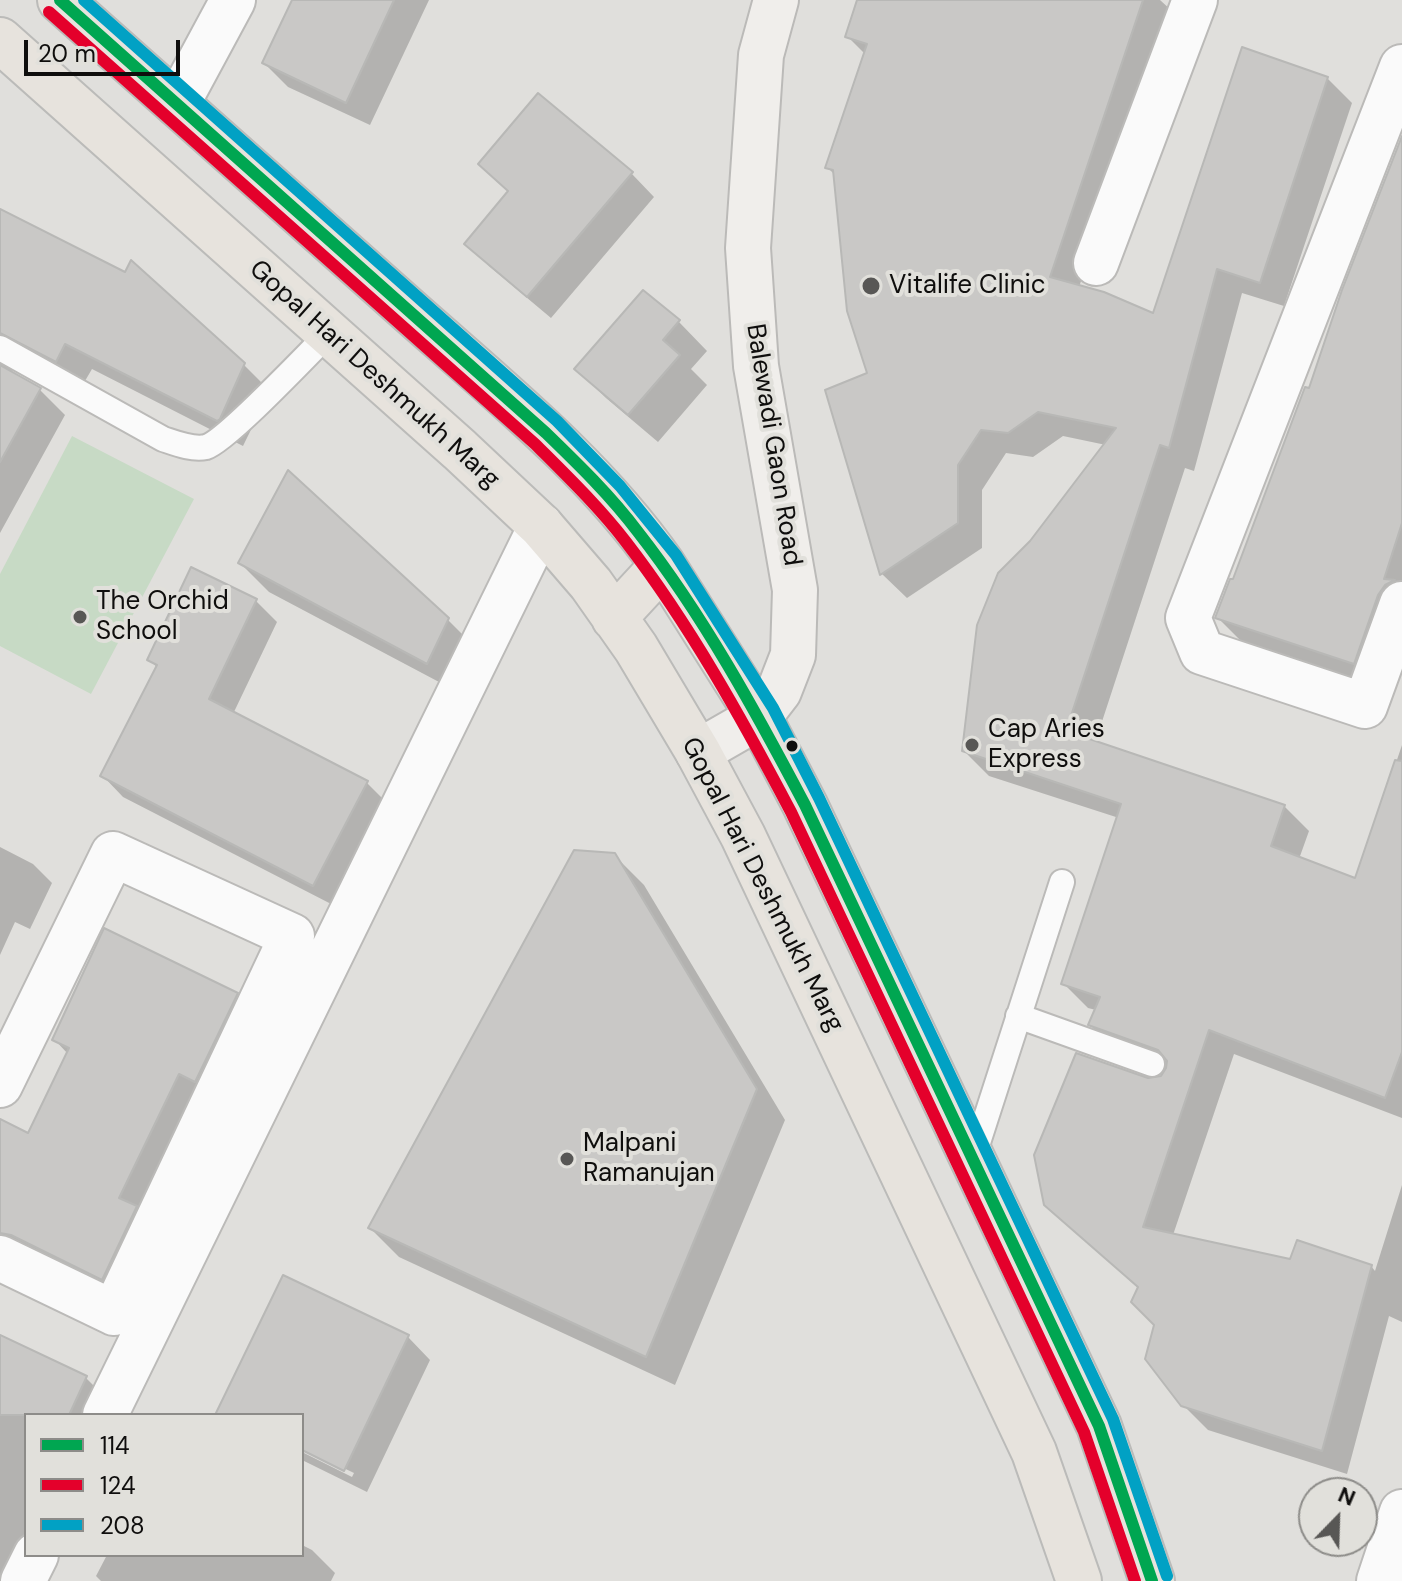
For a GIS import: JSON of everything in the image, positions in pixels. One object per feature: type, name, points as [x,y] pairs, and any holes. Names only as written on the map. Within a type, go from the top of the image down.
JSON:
[{"type":"main road","points":[[60,0],[508,399],[583,471],[646,541],[663,565],[759,717],[805,805],[1099,1426],[1152,1581]]},
{"type":"main road","name":"Balewadi Gaon Road","points":[[698,752],[759,717],[779,691],[793,655],[795,590],[756,366],[748,248],[761,55],[776,0]]},
{"type":"main road","name":"Gopal Hari Deshmukh Marg","points":[[0,40],[460,450],[541,526],[591,584],[636,648],[698,752],[743,836],[1034,1452],[1074,1579]]},
{"type":"main road","points":[[614,618],[663,565]]},
{"type":"street","points":[[177,104],[233,0]]},
{"type":"street","points":[[1096,263],[1195,0]]},
{"type":"street","points":[[1402,67],[1188,618],[1202,652],[1365,706],[1402,604]]},
{"type":"street","points":[[0,1258],[114,1313],[236,1102],[541,526]]},
{"type":"street","points":[[0,1085],[113,854],[292,936],[236,1102],[106,1413]]},
{"type":"street","points":[[1379,1581],[1402,1512]]},
{"type":"street","points":[[23,1581],[35,1557]]},
{"type":"lane","points":[[0,348],[163,439],[184,446],[206,447],[231,429],[329,333]]},
{"type":"lane","points":[[973,1158],[1062,882]]},
{"type":"lane","points":[[1018,1016],[1152,1064]]},
{"type":"green space","points":[[72,436],[194,499],[91,694],[0,646],[0,574]]},
{"type":"building","points":[[292,0],[394,0],[346,103],[262,63]]},
{"type":"building","points":[[857,0],[1143,0],[1050,277],[1104,292],[1153,313],[1242,47],[1328,77],[1260,283],[1217,269],[1169,448],[1160,445],[1066,731],[1285,805],[1271,846],[1355,878],[1395,760],[1402,761],[1402,1052],[1385,1098],[1209,1030],[1143,1227],[1290,1259],[1297,1240],[1372,1265],[1322,1451],[1181,1406],[1145,1359],[1154,1325],[1131,1302],[1138,1287],[1044,1205],[1034,1155],[1076,1053],[1148,1078],[1161,1076],[1166,1068],[1167,1061],[1158,1050],[1088,1025],[1100,997],[1061,984],[1121,804],[962,751],[977,625],[998,573],[1030,541],[1116,428],[1038,412],[1008,433],[981,430],[958,465],[958,523],[880,575],[825,390],[867,373],[847,311],[833,170],[825,168],[867,44],[845,37]]},
{"type":"building","points":[[538,93],[633,172],[527,297],[464,244],[508,191],[478,164]]},
{"type":"building","points":[[1402,136],[1402,523],[1384,579],[1395,580],[1385,585],[1378,595],[1354,664],[1215,618],[1230,579],[1233,579],[1305,387],[1309,388],[1342,290]]},
{"type":"building","points":[[0,209],[125,272],[131,260],[245,363],[220,419],[217,421],[65,344],[56,362],[0,333]]},
{"type":"building","points":[[643,290],[680,320],[663,340],[680,355],[628,415],[574,369]]},
{"type":"building","points":[[0,365],[41,388],[0,462]]},
{"type":"building","points":[[288,470],[449,618],[427,664],[238,563]]},
{"type":"building","points":[[191,567],[257,599],[209,699],[368,781],[313,886],[100,776],[157,665],[147,660]]},
{"type":"building","name":"Malpani Ramanujan","points":[[574,850],[615,853],[757,1089],[646,1357],[368,1228]]},
{"type":"building","points":[[104,928],[238,993],[195,1082],[179,1074],[119,1198],[137,1206],[102,1280],[11,1235],[0,1233],[0,1119],[28,1133],[69,1048],[52,1040]]},
{"type":"building","points":[[283,1275],[409,1335],[344,1471],[304,1451],[304,1413],[216,1413]]},
{"type":"building","points":[[0,1335],[87,1376],[70,1413],[0,1415]]},
{"type":"transit line","name":"114","points":[[60,0],[546,433],[617,506],[685,597],[748,700],[805,805],[1099,1426],[1152,1581]]},
{"type":"transit line","name":"208","points":[[84,0],[557,421],[620,486],[676,555],[773,708],[819,798],[1113,1419],[1167,1576]]},
{"type":"transit line","name":"124","points":[[49,12],[535,444],[605,516],[672,606],[754,742],[791,812],[1084,1432],[1135,1581]]},
{"type":"place","name":"Vitalife Clinic","points":[[871,286]]},
{"type":"place","name":"The Orchid School","points":[[80,617]]},
{"type":"place","name":"Cap Aries Express","points":[[972,745]]},
{"type":"place","name":"Malpani Ramanujan","points":[[567,1159]]}]
